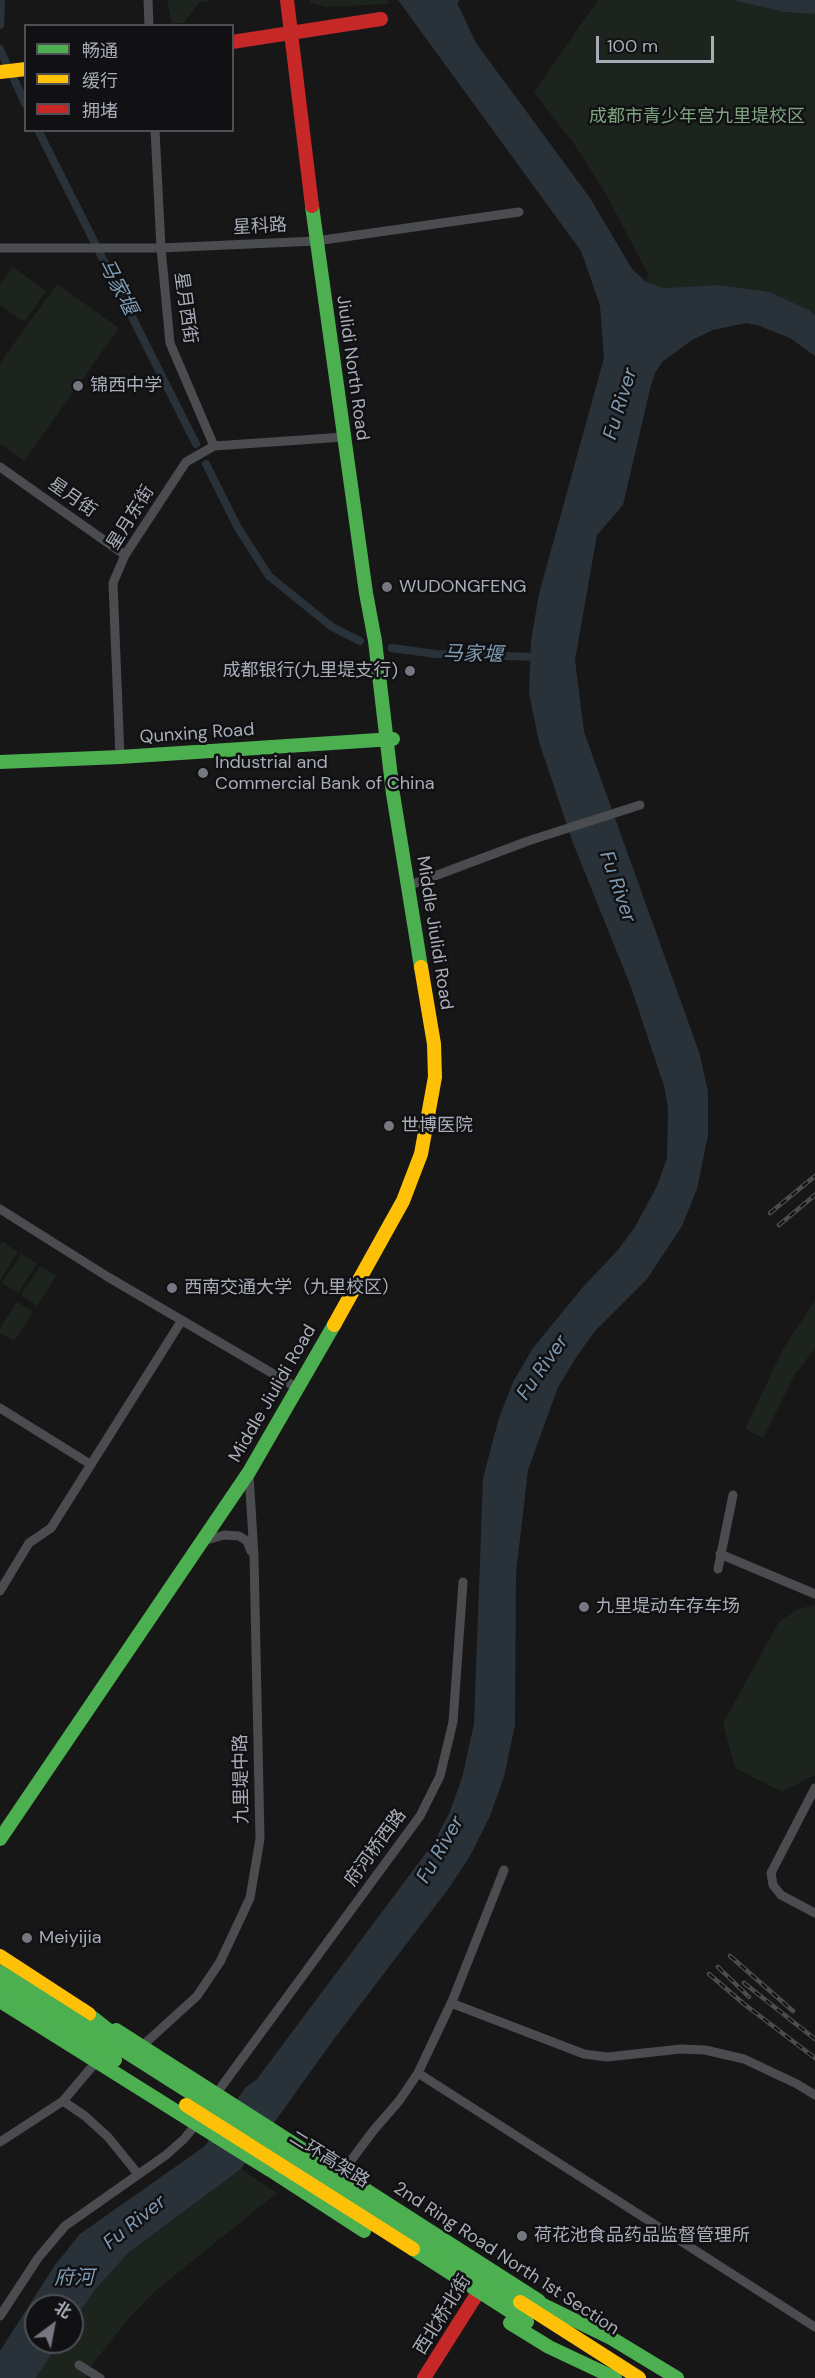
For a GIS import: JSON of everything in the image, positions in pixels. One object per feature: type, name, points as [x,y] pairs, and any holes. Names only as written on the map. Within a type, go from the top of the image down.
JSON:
[{"type":"main road","name":"Jiulidi North Road","points":[[287,0],[289,33],[316,241],[366,592],[391,740]]},
{"type":"main road","points":[[234,42],[381,19],[363,14],[299,22],[289,33]]},
{"type":"main road","points":[[0,72],[24,69]]},
{"type":"main road","name":"Qunxing Road","points":[[0,762],[120,758],[391,740]]},
{"type":"main road","name":"Middle Jiulidi Road","points":[[0,1839],[249,1472],[299,1389],[403,1201],[415,1174],[427,1130],[435,1077],[434,1044],[408,886],[391,740]]},
{"type":"main road","name":"2nd Ring Road North 1st Section","points":[[0,1956],[660,2378]]},
{"type":"main road","name":"二环高架路","points":[[0,1972],[639,2378]]},
{"type":"main road","name":"二环高架路","points":[[0,1987],[616,2378]]},
{"type":"main road","points":[[0,2001],[199,2124],[549,2347],[616,2378]]},
{"type":"main road","points":[[83,2010],[111,2033],[423,2235],[475,2274],[560,2312],[611,2338],[677,2378]]},
{"type":"main road","points":[[261,2164],[320,2197],[606,2378]]},
{"type":"main road","name":"西北桥北街","points":[[424,2378],[492,2271]]},
{"type":"street","points":[[148,0],[149,24]]},
{"type":"street","name":"星月西街","points":[[154,132],[161,248],[170,343],[214,447]]},
{"type":"street","name":"星科路","points":[[0,248],[161,248],[316,241],[519,212]]},
{"type":"street","name":"星月东街","points":[[120,758],[113,583],[125,555],[186,462],[214,447],[344,437]]},
{"type":"street","name":"星月街","points":[[0,467],[125,555]]},
{"type":"street","points":[[408,886],[549,834],[637,805]]},
{"type":"street","points":[[0,1209],[108,1277],[299,1389]]},
{"type":"street","points":[[0,1591],[29,1543],[51,1528],[182,1320]]},
{"type":"street","points":[[0,1408],[90,1464]]},
{"type":"street","name":"九里堤中路","points":[[141,2047],[197,1996],[220,1962],[250,1898],[260,1839],[254,1556],[249,1472]]},
{"type":"street","points":[[718,1569],[734,1495]]},
{"type":"street","points":[[202,1541],[224,1535],[239,1536],[247,1541],[254,1556]]},
{"type":"street","points":[[720,1554],[815,1594]]},
{"type":"street","name":"府河桥西路","points":[[219,2096],[420,1816],[440,1776],[453,1722],[463,1582]]},
{"type":"street","points":[[815,1788],[771,1873],[773,1886],[781,1895],[815,1913]]},
{"type":"street","points":[[341,2174],[373,2130],[399,2101],[418,2073],[451,2003],[504,1870]]},
{"type":"street","points":[[451,2003],[584,2054],[607,2057],[681,2049],[705,2050],[744,2059],[815,2095]]},
{"type":"street","points":[[0,2142],[63,2101],[96,2062]]},
{"type":"street","points":[[418,2073],[815,2327]]},
{"type":"street","points":[[63,2101],[85,2116],[108,2138],[138,2174]]},
{"type":"street","points":[[0,2316],[32,2266],[65,2226],[166,2155],[199,2124]]},
{"type":"street","points":[[79,2365],[100,2378]]},
{"type":"green space","points":[[167,0],[215,0],[199,2],[184,23],[172,23]]},
{"type":"green space","points":[[309,0],[387,0],[390,4],[327,7],[310,3]]},
{"type":"green space","name":"成都市青少年宫九里堤校区","points":[[598,0],[733,0],[784,12],[815,14],[815,315],[770,292],[719,285],[663,288],[646,282],[648,274],[605,192],[574,144],[534,92]]},
{"type":"green space","points":[[13,267],[46,291],[24,322],[0,305],[0,285]]},
{"type":"green space","points":[[57,284],[119,328],[24,461],[0,444],[0,363]]},
{"type":"green space","points":[[2,1241],[18,1252],[0,1280],[0,1245]]},
{"type":"green space","points":[[21,1254],[37,1264],[18,1293],[2,1283]]},
{"type":"green space","points":[[40,1266],[56,1276],[37,1306],[21,1295]]},
{"type":"green space","points":[[815,1301],[815,1348],[794,1376],[763,1438],[745,1429],[783,1349]]},
{"type":"green space","points":[[17,1302],[33,1312],[14,1341],[0,1333],[0,1328]]},
{"type":"green space","points":[[815,1605],[815,1775],[782,1792],[735,1768],[723,1723],[779,1622],[798,1609]]},
{"type":"green space","points":[[241,2169],[277,2193],[154,2292],[128,2319],[94,2362],[86,2378],[36,2378],[51,2354],[84,2354],[84,2306],[128,2253]]},
{"type":"water","points":[[398,0],[460,0],[457,3],[476,43],[590,198],[632,269],[646,282],[663,288],[719,285],[770,292],[815,315],[815,356],[790,338],[747,323],[713,330],[692,340],[662,362],[655,373],[650,389],[623,505],[597,535],[575,660],[584,732],[699,1052],[708,1091],[708,1135],[697,1189],[682,1226],[647,1279],[595,1331],[558,1387],[528,1470],[516,1573],[515,1725],[504,1777],[490,1816],[470,1856],[449,1888],[331,2043],[241,2169],[128,2253],[84,2306],[84,2294],[36,2294],[55,2265],[80,2234],[205,2146],[245,2088],[257,2079],[432,1845],[449,1814],[462,1778],[474,1724],[483,1478],[499,1418],[513,1382],[533,1348],[583,1287],[618,1250],[635,1227],[657,1186],[667,1158],[668,1108],[664,1086],[631,987],[573,843],[539,742],[529,693],[531,641],[539,594],[604,358],[600,305],[581,251]]},
{"type":"water","points":[[733,0],[815,0],[815,14],[784,12]]},
{"type":"water","points":[[24,2313],[24,2354],[51,2354],[36,2378],[0,2378],[0,2351]]},
{"type":"waterway","name":"马家堰","points":[[0,25],[1,0]]},
{"type":"waterway","name":"马家堰","points":[[0,49],[6,63]]},
{"type":"waterway","name":"马家堰","points":[[12,75],[24,101]]},
{"type":"waterway","name":"马家堰","points":[[39,132],[196,444]]},
{"type":"waterway","name":"马家堰","points":[[206,464],[238,528],[269,576],[332,627],[360,641]]},
{"type":"waterway","name":"马家堰","points":[[392,648],[435,654],[538,657]]},
{"type":"railway","points":[[770,1213],[815,1176]]},
{"type":"railway","points":[[779,1225],[815,1195]]},
{"type":"railway","points":[[730,1956],[793,2011]]},
{"type":"railway","points":[[718,1967],[749,1997]]},
{"type":"railway","points":[[709,1974],[815,2058]]},
{"type":"railway","points":[[744,1983],[815,2039]]},
{"type":"traffic: fast","points":[[312,206],[366,593],[375,641],[393,794],[421,967]]},
{"type":"traffic: fast","points":[[0,762],[120,757],[393,739]]},
{"type":"traffic: fast","points":[[0,1839],[249,1472],[334,1325]]},
{"type":"traffic: fast","points":[[0,1972],[520,2302]]},
{"type":"traffic: fast","points":[[0,1987],[115,2060]]},
{"type":"traffic: fast","points":[[0,2001],[270,2170]]},
{"type":"traffic: fast","points":[[83,2010],[121,2040]]},
{"type":"traffic: fast","points":[[116,2030],[539,2301]]},
{"type":"traffic: fast","points":[[264,2166],[364,2231]]},
{"type":"traffic: fast","points":[[413,2249],[527,2322]]},
{"type":"traffic: fast","points":[[531,2299],[611,2338],[677,2378]]},
{"type":"traffic: fast","points":[[510,2323],[549,2347],[615,2378]]},
{"type":"traffic: slow","points":[[0,72],[24,69]]},
{"type":"traffic: slow","points":[[334,1325],[403,1201],[421,1154],[435,1077],[434,1044],[421,967]]},
{"type":"traffic: slow","points":[[0,1956],[89,2014]]},
{"type":"traffic: slow","points":[[186,2105],[413,2249]]},
{"type":"traffic: slow","points":[[520,2302],[639,2378]]},
{"type":"traffic: jam","points":[[287,0],[312,206]]},
{"type":"traffic: jam","points":[[234,42],[381,19]]},
{"type":"traffic: jam","points":[[424,2378],[484,2283]]},
{"type":"place","name":"锦西中学","points":[[78,386]]},
{"type":"place","name":"WUDONGFENG","points":[[387,587]]},
{"type":"place","name":"成都银行(九里堤支行)","points":[[410,671]]},
{"type":"place","name":"Industrial and Commercial Bank of China","points":[[203,773]]},
{"type":"place","name":"世博医院","points":[[389,1126]]},
{"type":"place","name":"西南交通大学（九里校区）","points":[[172,1288]]},
{"type":"place","name":"九里堤动车存车场","points":[[584,1607]]},
{"type":"place","name":"Meiyijia","points":[[27,1938]]},
{"type":"place","name":"荷花池食品药品监督管理所","points":[[522,2236]]},
{"type":"water label","name":"Fu River","points":[[621,404]]},
{"type":"water label","name":"Fu River","points":[[617,887]]},
{"type":"water label","name":"Fu River","points":[[543,1368]]},
{"type":"water label","name":"Fu River","points":[[441,1850]]},
{"type":"water label","name":"Fu River","points":[[135,2223]]},
{"type":"water label","name":"府河","points":[[74,2279]]}]
